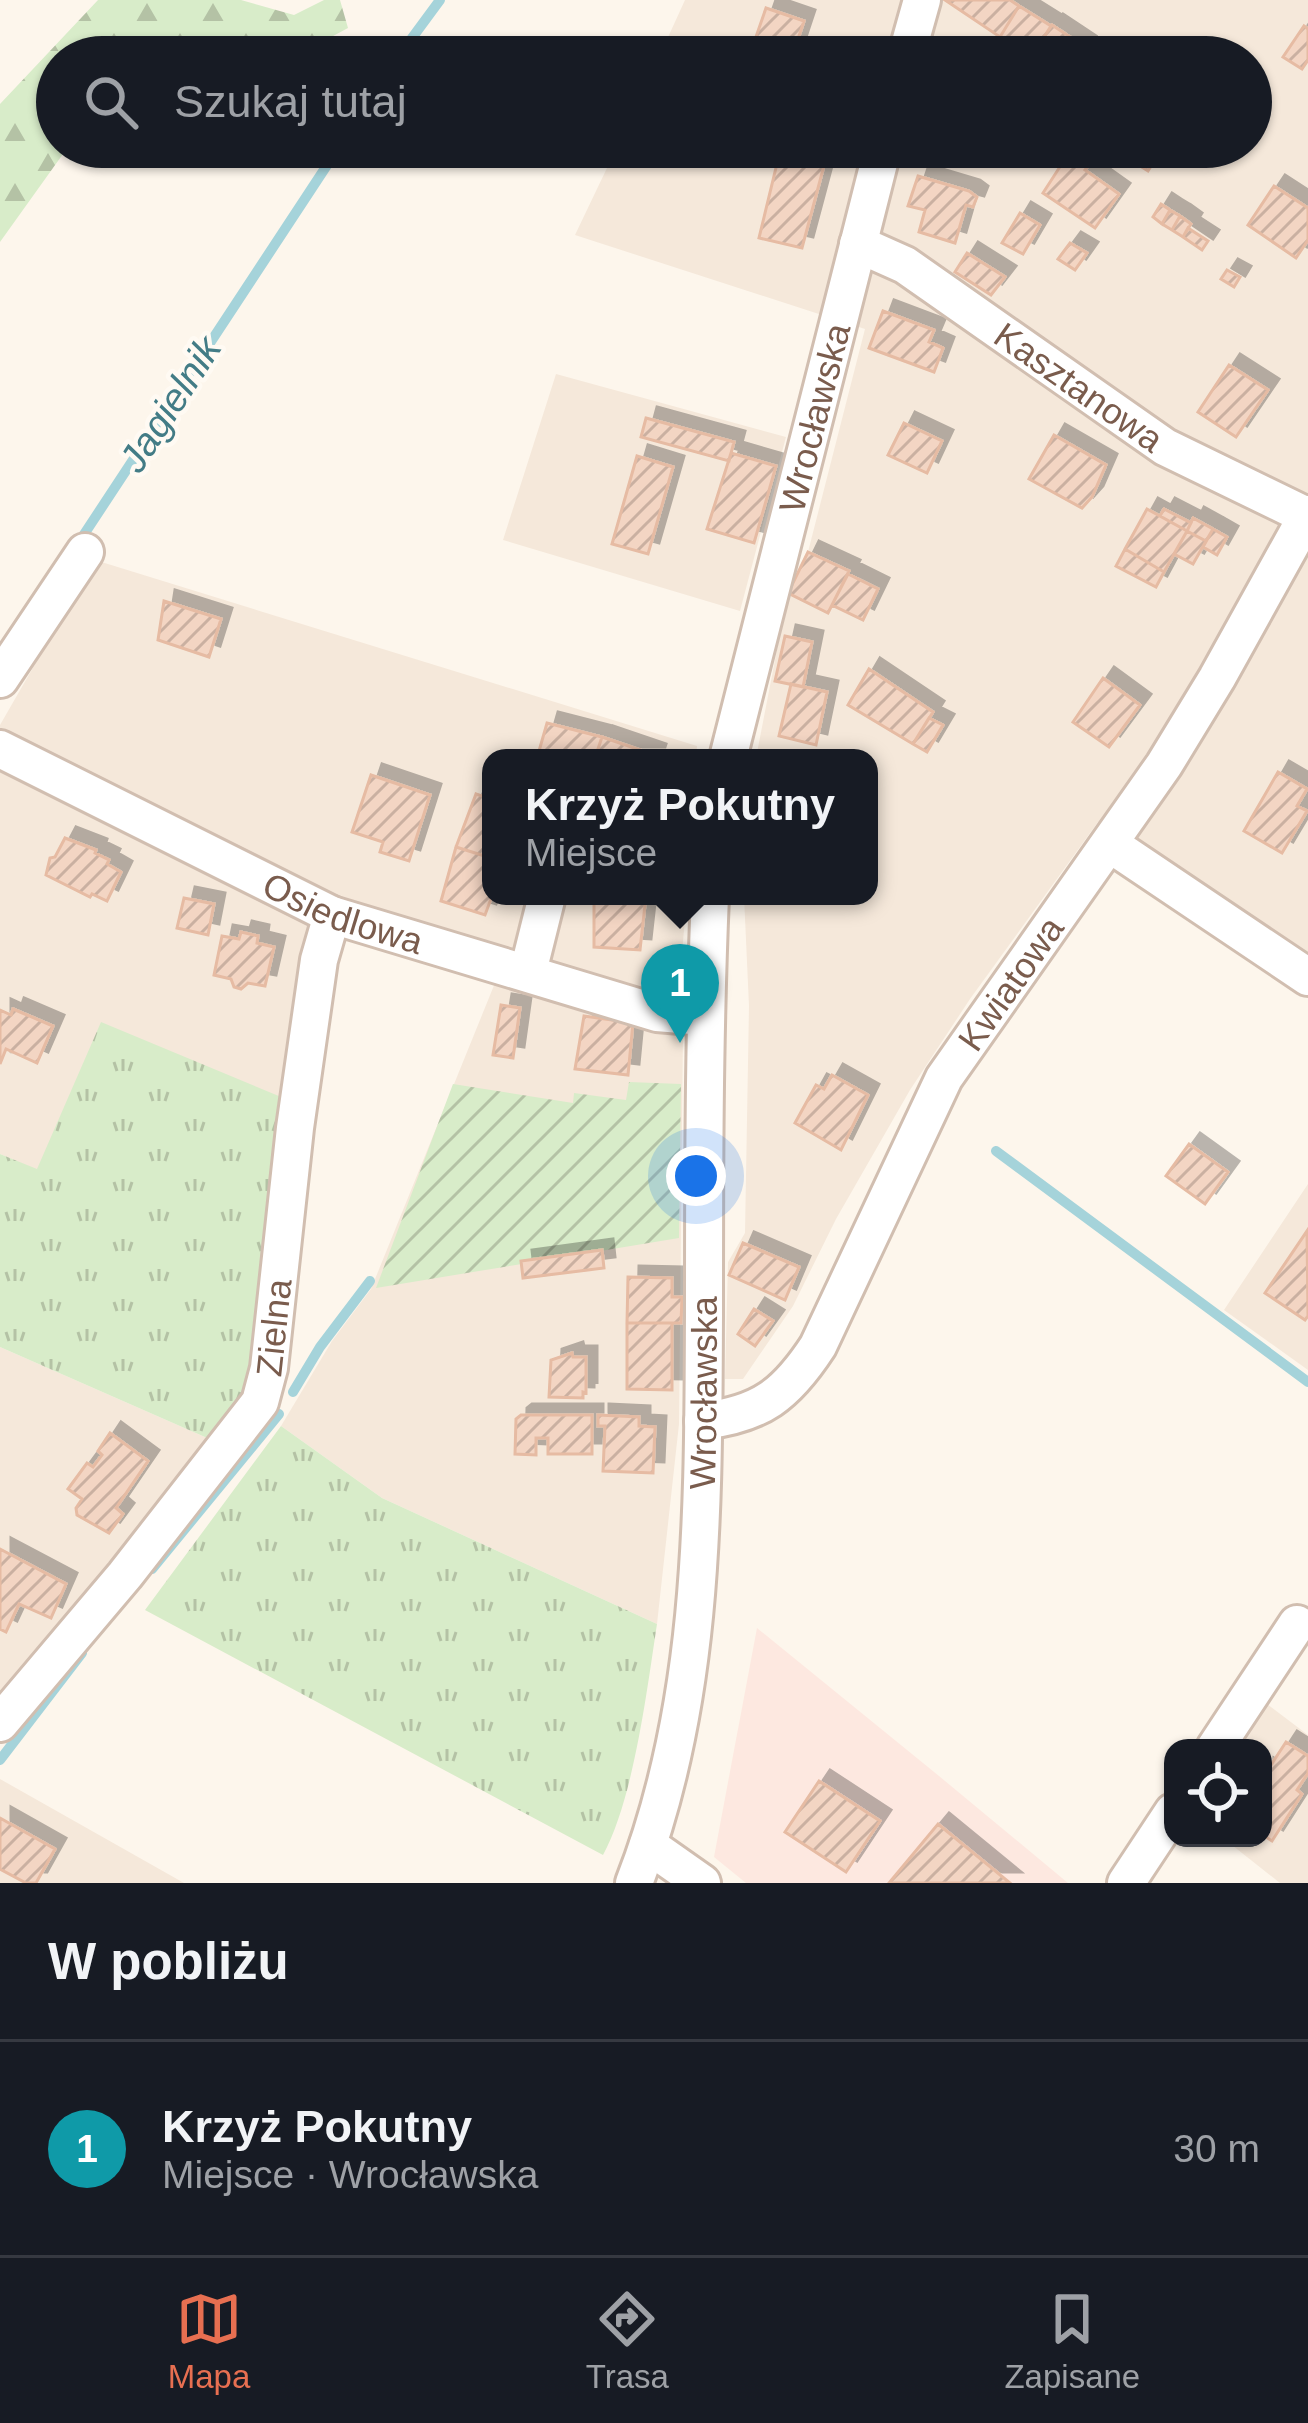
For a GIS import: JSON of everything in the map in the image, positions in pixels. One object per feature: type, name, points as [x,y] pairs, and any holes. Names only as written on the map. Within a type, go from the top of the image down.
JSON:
[{"type":"street","points":[[912,36],[922,0]]},
{"type":"street","name":"Wrocławska","points":[[730,749],[878,168]]},
{"type":"street","name":"Kasztanowa","points":[[858,244],[904,265],[1165,447],[1308,515]]},
{"type":"street","name":"Kwiatowa","points":[[703,1421],[755,1410],[780,1394],[818,1346],[944,1078],[1109,844],[1217,678],[1308,515]]},
{"type":"street","points":[[0,679],[85,552]]},
{"type":"street","name":"Osiedlowa","points":[[0,749],[332,915],[657,1013],[705,1017]]},
{"type":"street","points":[[1109,844],[1308,976]]},
{"type":"street","points":[[528,972],[545,905]]},
{"type":"street","name":"Wrocławska","points":[[634,1883],[671,1765],[689,1666],[698,1572],[710,905]]},
{"type":"street","name":"Zielna","points":[[0,1723],[139,1558],[260,1402],[269,1368],[319,960],[332,915]]},
{"type":"street","points":[[1222,1739],[1298,1624]]},
{"type":"street","points":[[1126,1883],[1164,1826]]},
{"type":"street","points":[[648,1845],[702,1883]]},
{"type":"shaded area","points":[[685,0],[1308,0],[1308,957],[1098,822],[910,1090],[836,1219],[793,1306],[743,1379],[725,1379],[728,1262],[745,1233],[749,1006],[744,905],[878,905],[878,749],[758,749],[788,593],[808,552],[865,329],[575,235],[607,168],[1272,168],[1272,36],[669,36]]},
{"type":"shaded area","points":[[556,374],[786,437],[740,611],[503,540]]},
{"type":"shaded area","points":[[95,560],[697,746],[482,749],[482,905],[686,905],[680,975],[651,996],[309,892],[0,733],[0,725]]},
{"type":"shaded area","points":[[0,766],[311,922],[286,1099],[37,1170],[0,1154]]},
{"type":"shaded area","points":[[497,978],[683,1031],[679,1424],[657,1624],[382,1498],[281,1426],[332,1341],[371,1289]]},
{"type":"shaded area","points":[[1308,1184],[1308,1370],[1224,1310]]},
{"type":"shaded area","points":[[0,1347],[214,1441],[0,1705]]},
{"type":"shaded area","points":[[757,1628],[1068,1883],[746,1883],[714,1857]]},
{"type":"shaded area","points":[[1267,1704],[1308,1735],[1308,1883],[1280,1883],[1234,1847],[1272,1847],[1272,1739],[1242,1739]]},
{"type":"shaded area","points":[[0,1779],[184,1883],[0,1883]]},
{"type":"green space","points":[[98,0],[241,0],[294,15],[324,0],[340,0],[348,28],[333,36],[64,36]]},
{"type":"green space","points":[[36,66],[36,168],[53,168],[0,242],[0,104]]},
{"type":"green space","points":[[101,1022],[286,1099],[256,1376],[214,1441],[0,1347],[0,1154],[37,1169]]},
{"type":"green space","points":[[629,1082],[681,1084],[679,1238],[376,1288],[453,1084],[573,1103],[574,1093],[626,1100]]},
{"type":"green space","points":[[281,1426],[382,1498],[657,1624],[631,1774],[603,1855],[145,1610]]},
{"type":"building","points":[[945,0],[1010,0],[1019,6],[999,36]]},
{"type":"building","points":[[1019,6],[1051,26],[1045,36],[1001,36]]},
{"type":"building","points":[[766,8],[804,21],[799,36],[756,36]]},
{"type":"building","points":[[1052,25],[1068,36],[1045,36]]},
{"type":"building","points":[[1304,26],[1308,29],[1308,60],[1302,69],[1283,57]]},
{"type":"building","points":[[776,168],[823,168],[802,248],[759,238]]},
{"type":"building","points":[[1059,168],[1086,168],[1119,194],[1095,228],[1043,193]]},
{"type":"building","points":[[918,176],[977,197],[973,207],[966,205],[955,243],[919,232],[925,210],[908,206]]},
{"type":"building","points":[[1274,186],[1308,208],[1308,240],[1296,258],[1248,225]]},
{"type":"building","points":[[1161,204],[1170,210],[1162,224],[1153,217]]},
{"type":"building","points":[[1170,210],[1180,216],[1172,230],[1162,224]]},
{"type":"building","points":[[1020,213],[1040,225],[1023,254],[1002,243]]},
{"type":"building","points":[[1180,216],[1191,224],[1183,237],[1172,230]]},
{"type":"building","points":[[1188,228],[1208,241],[1202,250],[1183,237]]},
{"type":"building","points":[[1070,243],[1087,253],[1075,270],[1058,259]]},
{"type":"building","points":[[967,253],[1005,277],[991,295],[955,272]]},
{"type":"building","points":[[1227,270],[1240,277],[1234,287],[1221,279]]},
{"type":"building","points":[[883,311],[934,330],[929,342],[943,348],[934,372],[869,348]]},
{"type":"building","points":[[1229,365],[1268,390],[1236,437],[1198,412]]},
{"type":"building","points":[[646,418],[734,442],[729,461],[641,437]]},
{"type":"building","points":[[904,423],[942,441],[927,473],[888,455]]},
{"type":"building","points":[[1054,435],[1106,465],[1082,508],[1029,479]]},
{"type":"building","points":[[731,453],[776,466],[754,543],[707,529]]},
{"type":"building","points":[[637,456],[673,467],[648,554],[612,544]]},
{"type":"building","points":[[1147,509],[1187,531],[1164,572],[1125,549]]},
{"type":"building","points":[[1164,509],[1191,523],[1187,531],[1160,516]]},
{"type":"building","points":[[1193,518],[1213,529],[1206,541],[1187,531]]},
{"type":"building","points":[[1213,529],[1227,537],[1217,555],[1203,547]]},
{"type":"building","points":[[1187,531],[1206,541],[1193,564],[1174,554]]},
{"type":"building","points":[[1125,549],[1164,572],[1156,587],[1116,566]]},
{"type":"building","points":[[808,552],[849,571],[828,613],[788,593]]},
{"type":"building","points":[[848,574],[878,589],[863,620],[832,605]]},
{"type":"building","points":[[164,601],[221,619],[209,657],[158,640]]},
{"type":"building","points":[[785,636],[812,642],[803,687],[775,681]]},
{"type":"building","points":[[869,669],[933,712],[913,744],[848,705]]},
{"type":"building","points":[[1103,678],[1140,705],[1109,747],[1073,722]]},
{"type":"building","points":[[791,684],[827,692],[816,745],[779,736]]},
{"type":"building","points":[[929,718],[943,725],[927,752],[913,744]]},
{"type":"building","points":[[547,723],[602,737],[598,749],[540,749]]},
{"type":"building","points":[[602,737],[637,749],[598,749]]},
{"type":"building","points":[[1278,772],[1307,789],[1297,806],[1307,811],[1282,853],[1244,831]]},
{"type":"building","points":[[371,775],[430,795],[409,861],[380,852],[383,842],[352,832]]},
{"type":"building","points":[[476,794],[482,796],[482,855],[456,847]]},
{"type":"building","points":[[65,838],[96,850],[121,872],[107,901],[46,875],[50,858]]},
{"type":"building","points":[[456,847],[482,855],[482,905],[489,905],[485,915],[441,901]]},
{"type":"building","points":[[184,898],[214,904],[208,935],[177,928]]},
{"type":"building","points":[[594,905],[645,905],[640,950],[594,947]]},
{"type":"building","points":[[241,932],[274,947],[265,986],[248,983],[241,989],[231,979],[214,975],[222,936],[239,939]]},
{"type":"building","points":[[501,1005],[520,1008],[513,1058],[493,1055]]},
{"type":"building","points":[[13,1009],[53,1026],[37,1063],[6,1049],[0,1064],[0,1010],[11,1015]]},
{"type":"building","points":[[584,1016],[633,1023],[628,1075],[575,1069]]},
{"type":"building","points":[[832,1075],[868,1095],[841,1150],[795,1123],[816,1085],[824,1089]]},
{"type":"building","points":[[1189,1144],[1228,1172],[1205,1204],[1166,1176]]},
{"type":"building","points":[[1307,1231],[1308,1316],[1305,1320],[1265,1293]]},
{"type":"building","points":[[743,1243],[799,1267],[785,1300],[729,1275]]},
{"type":"building","points":[[602,1250],[604,1268],[523,1278],[521,1261]]},
{"type":"building","points":[[628,1277],[672,1278],[672,1297],[682,1297],[681,1323],[627,1323]]},
{"type":"building","points":[[754,1309],[773,1321],[755,1346],[738,1334]]},
{"type":"building","points":[[627,1323],[672,1323],[672,1390],[627,1389]]},
{"type":"building","points":[[572,1353],[586,1357],[586,1393],[583,1398],[549,1397],[551,1360]]},
{"type":"building","points":[[521,1415],[592,1415],[592,1454],[548,1454],[548,1438],[536,1438],[536,1455],[515,1454],[516,1419]]},
{"type":"building","points":[[598,1415],[639,1417],[639,1426],[655,1427],[653,1473],[603,1471],[605,1426],[598,1426]]},
{"type":"building","points":[[110,1433],[148,1461],[116,1508],[123,1514],[109,1533],[77,1515],[82,1499],[68,1489],[87,1463],[93,1467],[102,1455],[98,1451]]},
{"type":"building","points":[[0,1549],[66,1584],[51,1618],[19,1604],[6,1632],[0,1629]]},
{"type":"building","points":[[1286,1742],[1308,1756],[1308,1773],[1297,1790],[1302,1794],[1272,1841],[1272,1763]]},
{"type":"building","points":[[819,1781],[880,1821],[846,1872],[785,1832]]},
{"type":"building","points":[[0,1818],[55,1849],[36,1883],[26,1883],[0,1869]]},
{"type":"building","points":[[938,1824],[1010,1883],[889,1883]]},
{"type":"waterway","name":"Jagielnik","points":[[413,36],[440,0]]},
{"type":"waterway","name":"Jagielnik","points":[[77,545],[325,168]]},
{"type":"waterway","points":[[996,1151],[1308,1382]]},
{"type":"waterway","points":[[293,1392],[370,1281]]},
{"type":"waterway","points":[[152,1569],[279,1414]]},
{"type":"waterway","points":[[0,1760],[82,1653]]},
{"type":"place","name":"Krzyż Pokutny","points":[[680,1043]]}]
